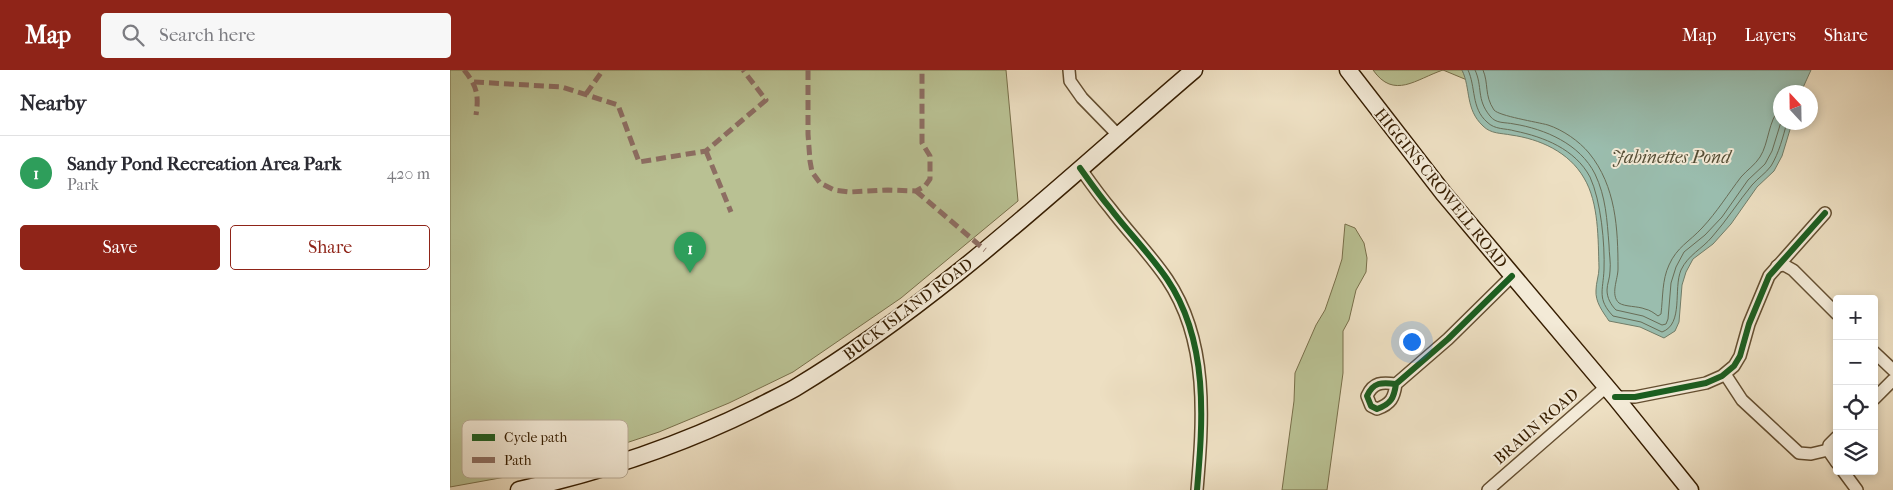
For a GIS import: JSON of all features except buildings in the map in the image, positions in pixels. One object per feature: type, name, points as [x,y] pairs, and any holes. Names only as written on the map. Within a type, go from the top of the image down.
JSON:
[{"type":"main road","name":"BUCK ISLAND ROAD","points":[[628,460],[716,427],[794,388],[896,322],[974,260],[1194,70]]},
{"type":"main road","name":"HIGGINS CROWELL ROAD","points":[[1348,70],[1444,194],[1610,392],[1684,488]]},
{"type":"main road","name":"BUCK ISLAND ROAD","points":[[519,490],[570,478]]},
{"type":"street","points":[[1069,70],[1070,81],[1082,98],[1118,134]]},
{"type":"street","points":[[1080,168],[1167,279],[1184,314],[1196,355],[1202,402],[1202,430],[1197,490]]},
{"type":"street","points":[[1610,392],[1635,397],[1706,383],[1725,374],[1734,366],[1740,356],[1749,324],[1769,276],[1825,213]]},
{"type":"street","points":[[1777,266],[1784,265],[1793,270],[1833,310]]},
{"type":"street","points":[[1396,384],[1448,339],[1512,276]]},
{"type":"street","points":[[1878,356],[1893,370]]},
{"type":"street","points":[[1725,374],[1742,400],[1799,453],[1811,454],[1828,450]]},
{"type":"street","points":[[1878,395],[1893,380]]},
{"type":"street","name":"BRAUN ROAD","points":[[1488,490],[1610,392]]},
{"type":"street","points":[[1828,450],[1829,445],[1833,441]]},
{"type":"street","points":[[1828,450],[1833,457]]},
{"type":"street","points":[[1846,475],[1856,490]]},
{"type":"shaded area","points":[[450,70],[1006,70],[1018,201],[901,298],[793,372],[729,403],[659,432],[628,442],[628,420],[462,420],[462,478],[500,478],[450,487]]},
{"type":"shaded area","points":[[1373,70],[1443,70],[1415,82],[1397,86],[1381,79]]},
{"type":"shaded area","points":[[1443,70],[1462,70],[1467,80]]},
{"type":"shaded area","points":[[1345,224],[1355,228],[1364,243],[1367,258],[1366,272],[1356,290],[1349,320],[1343,331],[1343,373],[1327,490],[1282,490],[1294,401],[1295,373],[1316,325],[1325,310],[1336,278],[1342,259]]},
{"type":"water","name":"Jabinettes Pond","points":[[1462,70],[1811,70],[1804,85],[1773,85],[1773,130],[1790,130],[1782,156],[1774,171],[1757,187],[1731,224],[1713,244],[1693,259],[1682,285],[1679,322],[1675,331],[1664,338],[1640,327],[1609,321],[1600,307],[1596,294],[1599,268],[1597,222],[1593,199],[1578,169],[1553,148],[1533,140],[1486,129],[1473,113]]},
{"type":"marked path","points":[[464,70],[476,91],[476,115]]},
{"type":"marked path","points":[[586,94],[603,70]]},
{"type":"marked path","points":[[474,82],[562,87],[618,105],[639,162],[706,151],[766,100],[743,70]]},
{"type":"marked path","points":[[808,70],[808,134],[812,172],[820,183],[834,190],[850,192],[916,191],[925,186],[930,179],[930,156],[922,143],[922,70]]},
{"type":"marked path","points":[[706,151],[731,212]]},
{"type":"marked path","points":[[916,191],[985,250]]},
{"type":"cycle path","points":[[1080,168],[1167,279],[1181,303],[1197,355],[1200,382],[1201,436],[1197,490]]},
{"type":"cycle path","points":[[1615,397],[1635,397],[1706,383],[1722,376],[1734,366],[1740,356],[1749,324],[1769,276],[1825,213]]},
{"type":"cycle path","points":[[1396,384],[1393,397],[1389,403],[1377,409],[1371,406],[1367,396],[1372,388],[1382,383],[1396,384],[1448,339],[1512,276]]},
{"type":"place","name":"Sandy Pond Recreation Area Park","points":[[690,273]]}]
